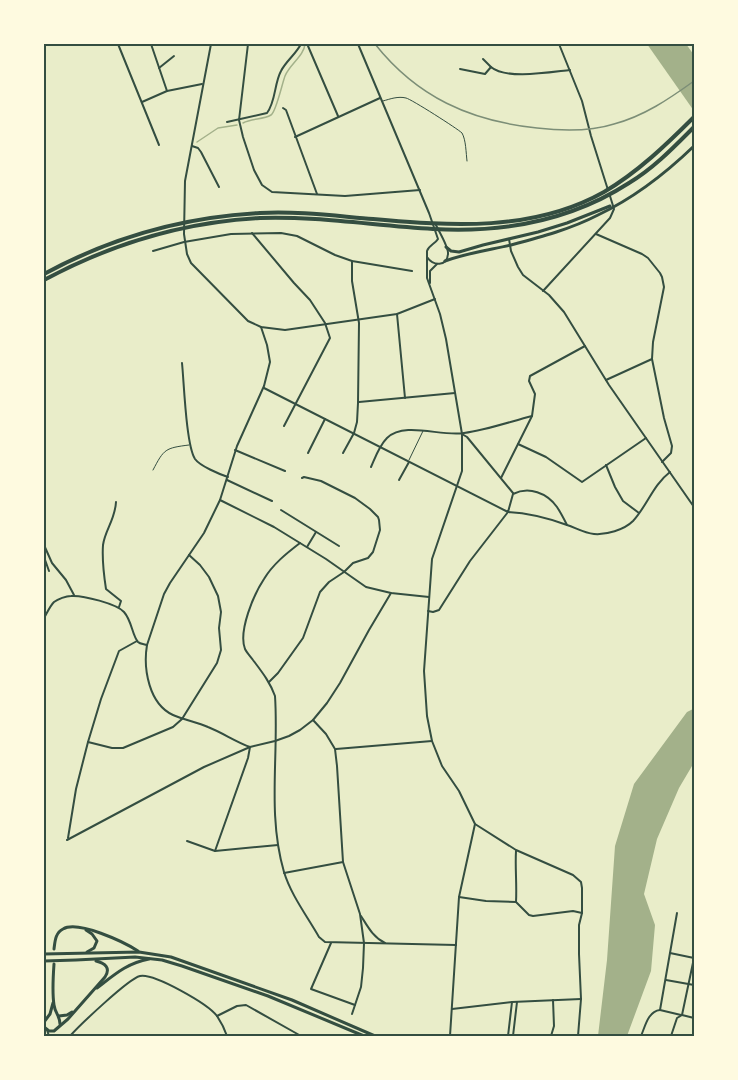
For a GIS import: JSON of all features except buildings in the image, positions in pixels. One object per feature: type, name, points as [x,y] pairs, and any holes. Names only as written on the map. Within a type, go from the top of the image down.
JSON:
[{"type":"highway","points":[[44,280],[77,262],[129,242],[211,223],[263,218],[306,219],[434,230],[469,230],[501,228],[541,221],[567,214],[592,200],[650,159],[694,117]]},
{"type":"highway","points":[[44,274],[109,244],[172,225],[216,217],[262,213],[304,214],[470,225],[539,217],[592,200],[630,183],[656,164],[694,127]]},
{"type":"main road","points":[[445,261],[562,230],[621,202],[655,180],[694,146]]},
{"type":"main road","points":[[446,247],[451,251],[459,252],[598,213]]},
{"type":"main road","points":[[54,950],[55,939],[60,931],[70,927],[99,933],[140,952]]},
{"type":"main road","points":[[81,928],[92,934],[96,941],[94,948],[85,953]]},
{"type":"main road","points":[[44,954],[140,952],[171,957],[292,1000],[375,1036]]},
{"type":"main road","points":[[44,961],[135,957],[153,959],[182,966],[268,996],[364,1036]]},
{"type":"main road","points":[[91,992],[125,967],[153,959]]},
{"type":"main road","points":[[54,964],[53,1001],[50,1014],[44,1021],[47,1030],[54,1030],[60,1025],[105,977],[108,972],[105,965],[92,960]]},
{"type":"main road","points":[[53,1001],[61,1021],[60,1025]]},
{"type":"main road","points":[[50,1014],[67,1015],[74,1011]]},
{"type":"street","points":[[118,44],[159,145]]},
{"type":"street","points":[[152,44],[167,91]]},
{"type":"street","points":[[212,44],[185,181],[184,242],[191,263],[240,315],[261,327],[285,330],[397,314],[435,299]]},
{"type":"street","points":[[248,44],[239,120],[254,170],[262,185],[272,192],[318,195],[365,196],[420,190]]},
{"type":"street","points":[[227,122],[267,113],[280,72],[301,44]]},
{"type":"street","points":[[358,44],[420,190],[438,239],[428,248],[427,278],[446,339],[462,434],[462,471],[432,559],[424,671],[427,716],[432,741],[442,766],[459,791],[475,824],[516,850],[573,875],[581,882],[582,913],[579,925],[581,999],[578,1036]]},
{"type":"street","points":[[543,291],[610,218],[614,209],[582,101],[559,44]]},
{"type":"street","points":[[308,46],[338,116]]},
{"type":"street","points":[[159,68],[174,56]]},
{"type":"street","points":[[483,59],[496,71],[516,74],[570,70]]},
{"type":"street","points":[[460,69],[485,74],[491,67]]},
{"type":"street","points":[[142,102],[167,91],[204,83]]},
{"type":"street","points":[[295,137],[380,98]]},
{"type":"street","points":[[283,108],[286,110],[318,195]]},
{"type":"street","points":[[192,146],[201,152],[219,187]]},
{"type":"street","points":[[429,213],[444,240],[448,256],[429,274],[431,288]]},
{"type":"street","points":[[153,251],[184,242],[231,234],[281,232],[297,236],[334,255],[352,261],[412,271]]},
{"type":"street","points":[[252,233],[310,300],[325,323],[330,338],[284,426]]},
{"type":"street","points":[[596,234],[642,254],[662,276],[664,287],[653,342],[652,359],[672,446],[671,453],[662,462]]},
{"type":"street","points":[[509,239],[523,275],[549,295],[564,312],[606,380],[694,507]]},
{"type":"street","points":[[435,243],[446,247]]},
{"type":"street","points":[[428,257],[437,264]]},
{"type":"street","points":[[343,453],[354,433],[358,403],[358,319],[352,281],[352,261]]},
{"type":"street","points":[[397,314],[405,398]]},
{"type":"street","points":[[250,747],[196,722],[171,714],[157,701],[152,691],[146,654],[164,594],[176,572],[204,533],[220,500],[246,423],[264,388],[270,362],[261,327]]},
{"type":"street","points":[[501,478],[532,416],[536,394],[529,381],[530,376],[585,346]]},
{"type":"street","points":[[606,380],[652,359]]},
{"type":"street","points":[[182,363],[190,445],[196,461],[272,501]]},
{"type":"street","points":[[264,388],[508,512],[542,517],[586,533],[611,532],[632,522],[658,484],[670,472]]},
{"type":"street","points":[[358,403],[455,393]]},
{"type":"street","points":[[371,467],[387,438],[396,433],[407,430],[462,434],[532,416]]},
{"type":"street","points":[[308,453],[325,419]]},
{"type":"street","points":[[462,434],[467,437],[513,494]]},
{"type":"street","points":[[518,444],[546,457],[582,482],[645,438]]},
{"type":"street","points":[[236,450],[285,471]]},
{"type":"street","points":[[399,480],[409,462]]},
{"type":"street","points":[[606,465],[622,501],[640,513]]},
{"type":"street","points":[[269,682],[303,638],[320,592],[353,563],[368,558],[373,552],[380,530],[379,520],[363,503],[321,481],[302,478]]},
{"type":"street","points":[[428,611],[439,610],[470,561],[508,512],[513,494],[530,490],[544,494],[558,508],[567,525]]},
{"type":"street","points":[[220,500],[269,524],[366,587],[391,593],[429,597]]},
{"type":"street","points":[[116,502],[116,513],[103,543],[104,579],[106,589],[121,601],[119,607]]},
{"type":"street","points":[[281,510],[339,546]]},
{"type":"street","points":[[307,547],[316,532]]},
{"type":"street","points":[[300,543],[285,555],[263,579],[247,617],[243,634],[244,647],[269,682],[275,696],[275,821],[284,873],[319,937],[325,942],[456,945]]},
{"type":"street","points":[[44,545],[52,563],[66,580],[74,595]]},
{"type":"street","points":[[88,742],[112,748],[123,748],[173,727],[182,719],[217,663],[221,650],[219,628],[221,612],[218,596],[209,577],[189,555]]},
{"type":"street","points":[[44,557],[49,571]]},
{"type":"street","points":[[137,641],[119,651],[101,699],[76,789],[67,840],[204,767],[250,747],[274,741],[300,730],[313,720],[327,703],[391,593]]},
{"type":"street","points":[[44,618],[56,601],[66,596],[74,595],[108,603],[119,607],[125,613],[131,622],[137,641],[147,645]]},
{"type":"street","points":[[313,720],[326,734],[335,749],[343,862],[360,914],[364,943],[361,987],[352,1014]]},
{"type":"street","points":[[335,749],[432,741]]},
{"type":"street","points":[[215,852],[250,747]]},
{"type":"street","points":[[450,1036],[459,897],[475,824]]},
{"type":"street","points":[[187,841],[215,852],[278,845]]},
{"type":"street","points":[[516,850],[516,902]]},
{"type":"street","points":[[284,873],[343,862]]},
{"type":"street","points":[[459,897],[516,902],[533,916],[573,911],[582,913]]},
{"type":"street","points":[[660,1010],[677,913]]},
{"type":"street","points":[[360,914],[371,933],[387,944]]},
{"type":"street","points":[[331,942],[311,989],[355,1005]]},
{"type":"street","points":[[670,953],[694,958],[682,1015],[677,1018],[671,1036]]},
{"type":"street","points":[[69,1036],[124,987],[142,976],[148,976],[202,1002],[217,1016],[227,1036]]},
{"type":"street","points":[[666,980],[694,985]]},
{"type":"street","points":[[452,1009],[512,1002],[581,999]]},
{"type":"street","points":[[551,1036],[554,1026],[553,1000]]},
{"type":"street","points":[[508,1036],[512,1002]]},
{"type":"street","points":[[513,1036],[517,1002]]},
{"type":"street","points":[[217,1016],[232,1008],[246,1005],[301,1036]]},
{"type":"street","points":[[641,1036],[651,1014],[656,1010],[694,1018]]},
{"type":"street","points":[[47,1030],[50,1036],[54,1030]]},
{"type":"lane","points":[[382,102],[394,98],[406,98],[449,124],[461,133],[464,139],[467,161]]},
{"type":"lane","points":[[409,462],[424,431]]},
{"type":"lane","points":[[153,470],[166,450],[190,445]]},
{"type":"shaded area","points":[[647,44],[686,44],[694,55],[694,111]]},
{"type":"shaded area","points":[[693,709],[694,766],[679,788],[657,839],[644,894],[655,925],[651,971],[627,1036],[598,1036],[607,960],[615,846],[634,784],[687,712]]},
{"type":"waterway","points":[[243,123],[268,117],[273,113],[285,76],[305,44]]},
{"type":"waterway","points":[[197,142],[218,128],[237,125]]},
{"type":"railway","points":[[375,44],[391,63],[409,78],[427,92],[447,103],[489,119],[537,128],[576,130],[625,121],[646,112],[694,81]]}]
